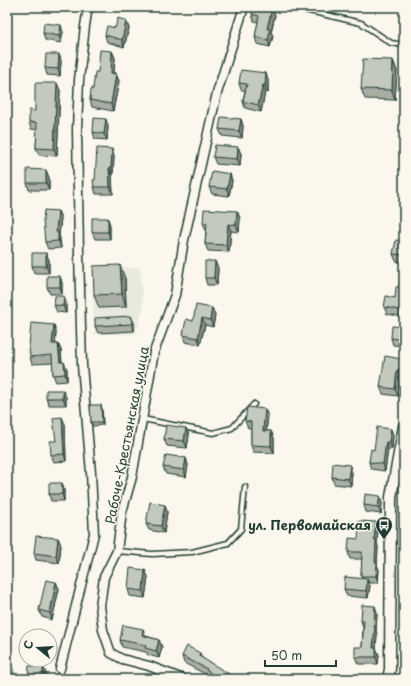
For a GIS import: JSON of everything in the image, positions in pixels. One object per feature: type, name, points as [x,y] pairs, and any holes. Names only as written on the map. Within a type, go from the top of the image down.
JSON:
[{"type":"street","name":"Рабоче-Крестьянская улица","points":[[60,669],[94,534],[91,473],[82,365],[77,137],[79,80],[88,7]]},
{"type":"street","name":"Рабоче-Крестьянская улица","points":[[183,679],[149,666],[122,660],[111,652],[103,630],[100,606],[104,577],[117,551],[122,512],[132,477],[154,352],[175,295],[184,240],[217,93],[244,7]]},
{"type":"street","points":[[388,679],[390,669],[391,497],[404,426]]},
{"type":"lane","points":[[292,7],[361,22],[391,43],[404,45]]},
{"type":"lane","points":[[143,419],[213,433],[232,428],[254,404]]},
{"type":"lane","points":[[117,551],[152,554],[192,552],[228,542],[241,528],[245,487]]},
{"type":"shaded area","points":[[93,266],[140,268],[143,309],[136,334],[94,334]]},
{"type":"building","points":[[254,7],[272,8],[267,29],[270,29],[268,40],[255,37],[259,16],[252,14]]},
{"type":"building","points":[[118,18],[126,21],[122,40],[105,35],[107,26],[115,28]]},
{"type":"building","points":[[44,23],[61,25],[59,36],[43,33]]},
{"type":"building","points":[[100,50],[112,51],[111,73],[116,74],[111,104],[90,100],[95,72],[98,72]]},
{"type":"building","points":[[46,54],[59,54],[58,69],[45,68]]},
{"type":"building","points":[[363,59],[393,60],[392,90],[361,89]]},
{"type":"building","points":[[241,70],[266,73],[265,86],[263,85],[258,105],[243,101],[247,84],[239,83]]},
{"type":"building","points":[[35,83],[57,83],[54,149],[36,148],[37,123],[29,122],[29,110],[35,111]]},
{"type":"building","points":[[221,117],[241,119],[239,131],[219,129]]},
{"type":"building","points":[[94,118],[106,119],[104,134],[93,132]]},
{"type":"building","points":[[215,145],[238,147],[237,159],[213,157]]},
{"type":"building","points":[[97,148],[112,149],[111,168],[109,168],[110,187],[94,187],[93,180],[95,180]]},
{"type":"building","points":[[27,169],[46,170],[46,183],[27,183]]},
{"type":"building","points":[[212,171],[230,174],[227,189],[209,187]]},
{"type":"building","points":[[204,209],[237,211],[236,225],[228,224],[226,245],[205,244],[207,223],[203,223]]},
{"type":"building","points":[[44,210],[58,211],[56,232],[58,232],[58,241],[45,242],[43,220]]},
{"type":"building","points":[[92,218],[108,218],[108,232],[92,232]]},
{"type":"building","points":[[396,240],[404,241],[404,311],[384,307],[386,296],[395,298],[396,287],[399,287],[403,255],[393,254]]},
{"type":"building","points":[[32,253],[46,253],[46,266],[32,266]]},
{"type":"building","points":[[205,261],[215,261],[214,278],[205,278]]},
{"type":"building","points":[[120,265],[122,294],[94,295],[93,266]]},
{"type":"building","points":[[47,276],[60,276],[60,287],[47,287]]},
{"type":"building","points":[[55,296],[64,296],[63,306],[54,305]]},
{"type":"building","points":[[196,305],[212,308],[210,320],[202,318],[198,338],[183,335],[186,319],[193,321]]},
{"type":"building","points":[[131,316],[132,324],[95,326],[95,318]]},
{"type":"building","points":[[31,323],[54,325],[52,344],[58,344],[60,362],[64,362],[65,374],[53,375],[52,355],[30,357],[29,347]]},
{"type":"building","points":[[392,326],[404,327],[404,340],[391,338]]},
{"type":"building","points":[[385,356],[401,359],[399,370],[397,370],[395,389],[380,387]]},
{"type":"building","points":[[46,390],[63,390],[63,398],[46,398]]},
{"type":"building","points":[[90,405],[101,405],[102,422],[91,422]]},
{"type":"building","points":[[247,407],[265,409],[263,431],[271,431],[271,446],[251,445],[251,422],[245,421]]},
{"type":"building","points":[[62,417],[64,454],[51,455],[50,441],[56,441],[53,418]]},
{"type":"building","points":[[166,425],[186,428],[184,441],[164,439]]},
{"type":"building","points":[[377,427],[391,429],[389,442],[386,442],[383,464],[369,462],[371,449],[374,450]]},
{"type":"building","points":[[166,455],[186,458],[184,470],[163,467]]},
{"type":"building","points":[[333,463],[350,465],[348,479],[332,477]]},
{"type":"building","points":[[49,483],[62,483],[62,494],[49,494]]},
{"type":"building","points":[[365,494],[380,496],[378,507],[364,505]]},
{"type":"building","points":[[150,502],[165,505],[161,526],[146,524]]},
{"type":"building","points":[[359,521],[376,522],[374,540],[376,540],[376,576],[361,576],[362,552],[348,552],[349,538],[358,539]]},
{"type":"building","points":[[36,536],[58,538],[56,556],[34,553]]},
{"type":"building","points":[[130,568],[145,570],[143,591],[128,589]]},
{"type":"building","points":[[345,577],[367,579],[366,591],[344,589]]},
{"type":"building","points":[[46,580],[56,582],[50,613],[39,610]]},
{"type":"building","points":[[362,605],[375,606],[373,648],[376,648],[376,657],[355,657],[355,647],[362,647],[364,621],[361,621]]},
{"type":"building","points":[[123,625],[143,629],[142,635],[159,640],[156,651],[145,648],[146,645],[120,640]]},
{"type":"building","points":[[187,646],[200,653],[199,656],[229,674],[226,679],[220,679],[206,670],[207,669],[182,656]]},
{"type":"building","points":[[29,668],[43,668],[43,679],[28,679]]},
{"type":"waterway","points":[[7,654],[15,679]]},
{"type":"place","name":"ул. Первомайская","points":[[384,540]]}]
